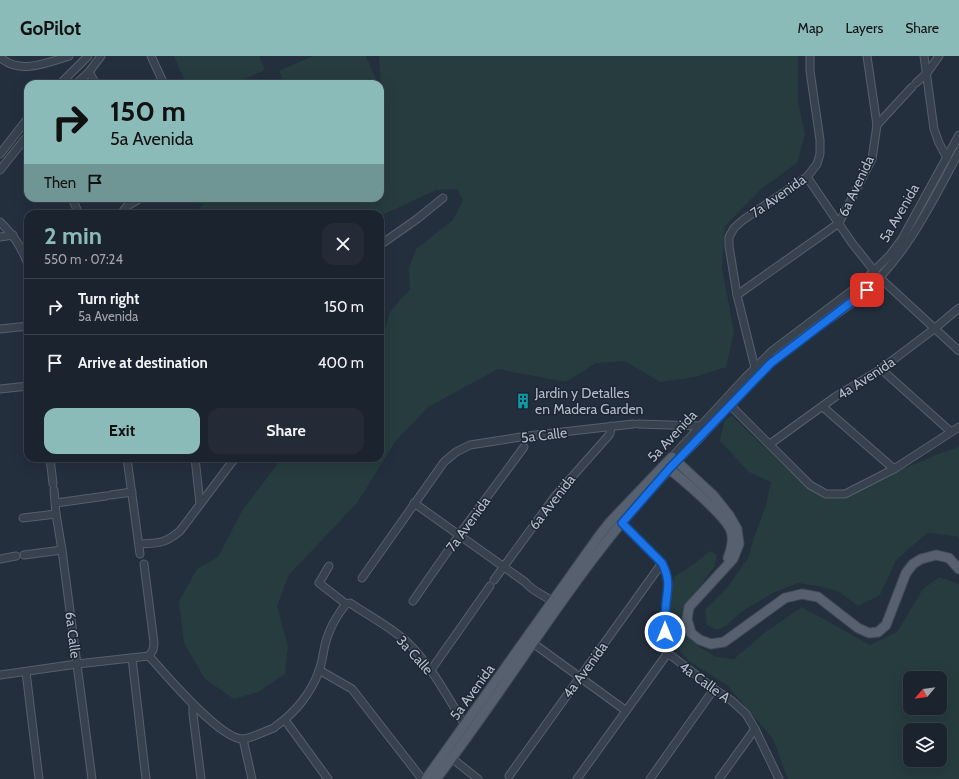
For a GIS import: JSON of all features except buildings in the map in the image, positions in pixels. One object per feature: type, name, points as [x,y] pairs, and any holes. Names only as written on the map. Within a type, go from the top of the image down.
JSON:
[{"type":"main road","name":"5a Avenida","points":[[426,779],[448,755],[530,641],[553,602],[610,522],[675,459]]},
{"type":"main road","points":[[675,459],[713,495],[738,528],[739,544],[733,559],[689,607],[687,619],[691,633],[700,640],[711,644],[724,642],[785,598],[802,594],[818,597],[858,628],[869,633],[878,632],[886,625],[906,573],[913,564],[921,559],[936,555],[949,558],[959,569]]},
{"type":"main road","name":"5a Avenida","points":[[436,779],[465,725],[605,543],[666,468]]},
{"type":"main road","points":[[666,468],[724,519],[732,532],[731,551],[719,576]]},
{"type":"main road","points":[[775,606],[788,600],[806,598],[814,600],[822,604],[858,632],[873,636],[887,631],[891,626],[909,576],[913,569],[919,564],[929,560],[942,560],[950,564],[959,576]]},
{"type":"street","points":[[0,57],[6,63],[17,67],[33,66],[69,56]]},
{"type":"street","points":[[64,80],[88,56]]},
{"type":"street","points":[[80,80],[89,72],[101,56]]},
{"type":"street","points":[[151,56],[162,80]]},
{"type":"street","name":"7a Avenida","points":[[738,294],[729,246],[730,237],[734,228],[743,220],[807,177],[817,164],[820,154],[820,140],[810,72],[810,56]]},
{"type":"street","name":"6a Avenida","points":[[738,294],[839,223],[872,159],[877,125],[868,56]]},
{"type":"street","points":[[924,56],[934,129],[938,143],[947,158]]},
{"type":"street","points":[[877,125],[927,73],[939,56]]},
{"type":"street","points":[[89,72],[94,80]]},
{"type":"street","points":[[0,154],[24,123]]},
{"type":"street","name":"5a Avenida","points":[[675,459],[701,426],[754,368],[777,347],[845,297],[901,248],[959,135]]},
{"type":"street","points":[[0,170],[24,140]]},
{"type":"street","name":"5a Avenida","points":[[675,459],[782,353],[853,302],[880,278],[918,227],[956,165],[959,152]]},
{"type":"street","points":[[807,177],[875,272]]},
{"type":"street","points":[[384,242],[417,219],[443,198]]},
{"type":"street","points":[[124,210],[127,206],[134,202]]},
{"type":"street","points":[[0,222],[13,235],[24,254]]},
{"type":"street","points":[[0,238],[13,235]]},
{"type":"street","points":[[880,278],[959,351]]},
{"type":"street","points":[[738,294],[754,368]]},
{"type":"street","name":"4a Avenida","points":[[770,444],[846,390],[882,369],[959,308]]},
{"type":"street","points":[[0,329],[24,326]]},
{"type":"street","points":[[777,347],[782,353]]},
{"type":"street","points":[[882,369],[950,432]]},
{"type":"street","points":[[0,389],[24,386]]},
{"type":"street","points":[[730,405],[810,485],[826,494],[845,494],[894,469],[959,427]]},
{"type":"street","points":[[823,407],[894,469]]},
{"type":"street","name":"5a Calle","points":[[414,503],[444,462],[456,452],[470,445],[527,436],[611,426],[636,424],[701,426]]},
{"type":"street","name":"6a Avenida","points":[[430,670],[556,495],[610,434],[611,426]]},
{"type":"street","name":"7a Avenida","points":[[413,601],[459,535],[524,447]]},
{"type":"street","name":"6a Calle","points":[[51,462],[56,514],[92,779]]},
{"type":"street","points":[[128,462],[140,554]]},
{"type":"street","points":[[195,462],[200,504]]},
{"type":"street","points":[[138,544],[161,542],[170,539],[180,531],[232,462]]},
{"type":"street","points":[[56,503],[132,492]]},
{"type":"street","points":[[362,578],[414,503],[525,582],[530,582],[553,602]]},
{"type":"street","points":[[24,518],[56,514]]},
{"type":"street","name":"4a Calle A","points":[[622,523],[662,563],[666,570],[669,585],[665,619],[667,654],[732,701],[746,714],[755,729],[779,779]]},
{"type":"street","points":[[24,556],[62,550]]},
{"type":"street","points":[[0,559],[16,556]]},
{"type":"street","name":"4a Avenida","points":[[509,776],[662,563]]},
{"type":"street","points":[[144,564],[154,643],[150,656]]},
{"type":"street","name":"3a Calle","points":[[329,566],[319,583],[346,604],[350,603],[392,630],[408,643],[430,670],[465,725]]},
{"type":"street","points":[[150,656],[193,705],[227,734],[243,739],[275,727],[285,720],[309,692],[319,670],[332,625],[346,604]]},
{"type":"street","points":[[530,641],[625,710]]},
{"type":"street","points":[[577,779],[625,710],[667,654]]},
{"type":"street","points":[[0,674],[150,656]]},
{"type":"street","points":[[132,658],[146,779]]},
{"type":"street","points":[[319,670],[347,685],[356,693],[422,779]]},
{"type":"street","points":[[26,672],[39,779]]},
{"type":"street","points":[[650,779],[714,689]]},
{"type":"street","points":[[193,705],[201,779]]},
{"type":"street","points":[[285,720],[328,779]]},
{"type":"street","points":[[719,779],[755,729]]},
{"type":"street","points":[[243,739],[252,779]]},
{"type":"street","points":[[448,755],[482,779]]},
{"type":"green space","points":[[174,56],[259,56],[265,70],[242,80],[184,80]]},
{"type":"green space","points":[[313,56],[366,56],[376,80],[283,80],[279,71]]},
{"type":"green space","points":[[379,56],[798,56],[798,102],[805,134],[797,163],[761,189],[725,226],[722,268],[734,332],[726,367],[695,377],[660,382],[625,361],[596,363],[566,382],[498,369],[428,407],[395,442],[384,460],[384,332],[390,312],[410,289],[409,268],[416,249],[453,220],[463,201],[457,189],[436,190],[384,214],[384,210],[197,210],[206,202],[384,202],[384,80],[380,80]]},
{"type":"green space","points":[[731,415],[802,482],[830,498],[959,447],[959,539],[956,536],[927,533],[896,560],[880,595],[858,606],[838,591],[798,583],[773,593],[741,612],[727,625],[717,630],[707,625],[705,610],[727,588],[748,558],[766,505],[771,482],[749,472],[720,441],[724,422]]},
{"type":"green space","points":[[279,462],[383,462],[357,503],[288,576],[277,606],[288,646],[285,674],[258,692],[234,699],[205,679],[184,643],[179,601],[197,569],[218,557],[242,511]]},
{"type":"green space","points":[[710,551],[717,555],[715,566],[691,598],[683,614],[687,634],[699,647],[716,657],[734,659],[767,631],[802,607],[870,645],[897,632],[923,589],[939,577],[959,584],[959,779],[788,779],[773,739],[727,685],[689,661],[679,650],[670,630],[670,597],[674,577]]},
{"type":"place","name":"Jardin y Detalles en Madera Garden","points":[[523,401]]},
{"type":"route","points":[[665,632],[666,603],[669,585],[666,570],[662,563],[622,523],[652,487],[776,358],[853,302],[867,290]]}]
